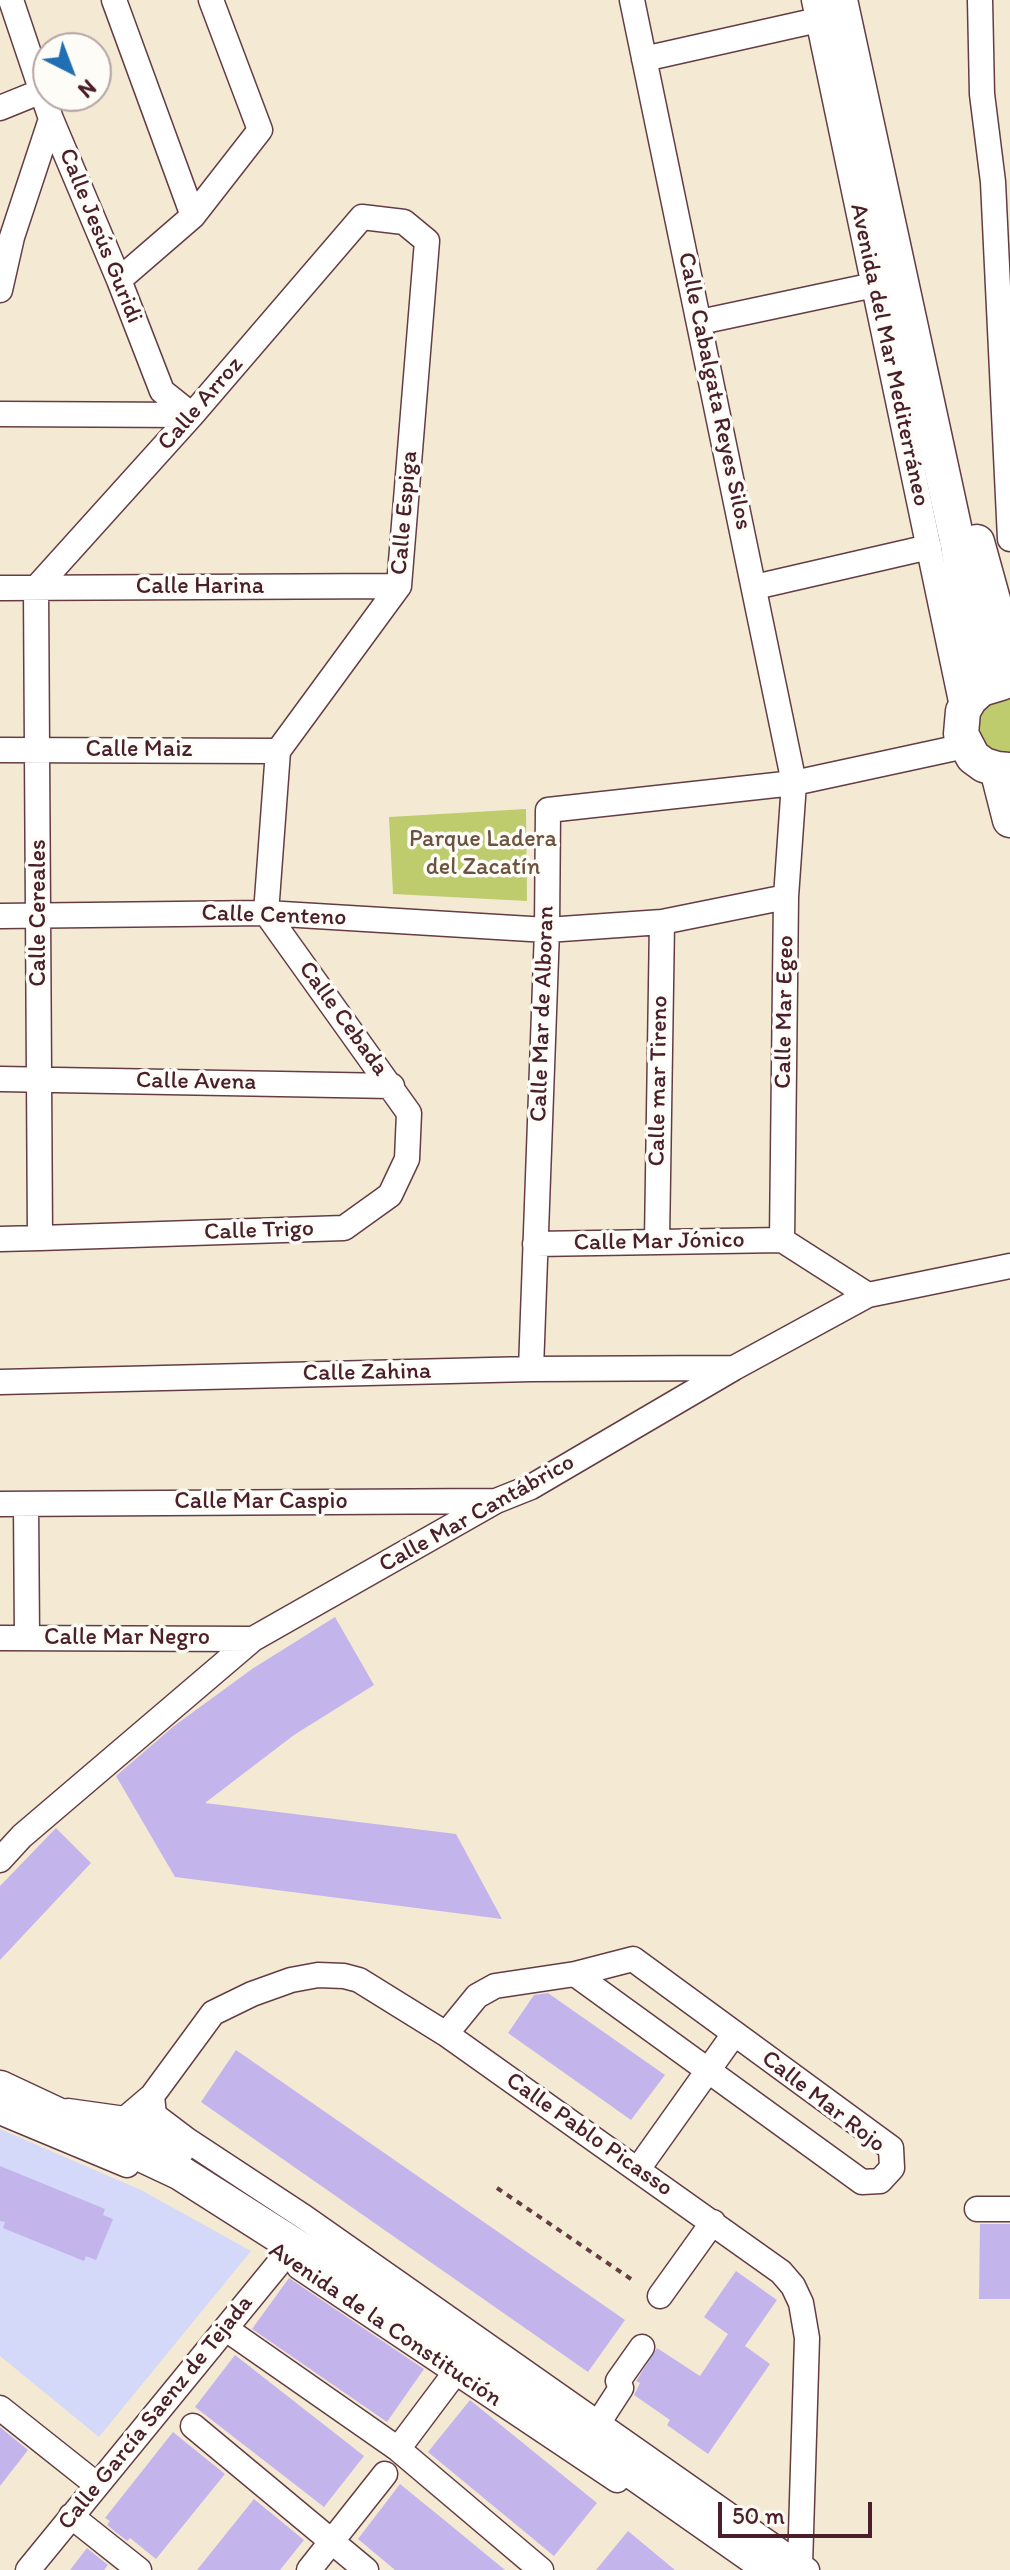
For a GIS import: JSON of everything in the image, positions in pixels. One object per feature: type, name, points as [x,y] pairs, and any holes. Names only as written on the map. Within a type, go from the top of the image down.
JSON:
[{"type":"main road","name":"Avenida del Mar Mediterráneo","points":[[861,0],[978,549],[1010,661]]},
{"type":"main road","name":"Avenida del Mar Mediterráneo","points":[[824,7],[958,545],[985,694]]},
{"type":"main road","points":[[985,694],[961,734],[973,757],[984,765],[1003,770],[1010,820]]},
{"type":"main road","name":"Avenida de la Constitución","points":[[0,2088],[179,2172],[793,2568]]},
{"type":"street","name":"Calle Jesús Guridi","points":[[11,0],[32,62]]},
{"type":"street","points":[[114,0],[193,216]]},
{"type":"street","points":[[119,280],[193,216],[260,130],[211,0]]},
{"type":"street","name":"Calle Cabalgata Reyes Silos","points":[[632,0],[794,783]]},
{"type":"street","points":[[980,0],[982,94],[993,182],[1010,539]]},
{"type":"street","points":[[644,59],[824,7]]},
{"type":"street","name":"Avenida del Mar Mediterráneo","points":[[824,7],[874,285],[929,547],[985,694]]},
{"type":"street","points":[[0,108],[32,95]]},
{"type":"street","name":"Calle Jesús Guridi","points":[[49,112],[162,391],[192,415]]},
{"type":"street","points":[[0,290],[6,240],[51,119]]},
{"type":"street","name":"Calle Arroz","points":[[36,588],[192,415],[362,217]]},
{"type":"street","name":"Calle Espiga","points":[[278,751],[399,586],[427,241],[404,222],[362,217]]},
{"type":"street","points":[[700,322],[874,285]]},
{"type":"street","points":[[0,414],[192,415]]},
{"type":"street","points":[[755,587],[929,547]]},
{"type":"street","name":"Calle Harina","points":[[0,588],[399,586]]},
{"type":"street","name":"Calle Cereales","points":[[36,588],[40,1238]]},
{"type":"street","points":[[794,783],[965,746]]},
{"type":"street","name":"Calle Maiz","points":[[0,750],[278,751]]},
{"type":"street","points":[[266,913],[278,751]]},
{"type":"street","name":"Calle Mar Egeo","points":[[782,1240],[786,897],[794,783]]},
{"type":"street","name":"Calle Mar de Alboran","points":[[531,1369],[547,930],[548,810],[794,783]]},
{"type":"street","name":"Calle Centeno","points":[[0,916],[266,913],[547,930],[662,922],[786,897]]},
{"type":"street","name":"Calle Cebada","points":[[266,913],[392,1086]]},
{"type":"street","name":"Calle mar Tireno","points":[[657,1240],[662,922]]},
{"type":"street","name":"Calle Avena","points":[[0,1079],[392,1086]]},
{"type":"street","name":"Calle Trigo","points":[[0,1239],[344,1228],[390,1195],[407,1159],[409,1113],[392,1086]]},
{"type":"street","points":[[782,1240],[868,1295]]},
{"type":"street","name":"Calle Mar Jónico","points":[[535,1244],[782,1240]]},
{"type":"street","name":"Calle Mar Cantábrico","points":[[0,1860],[22,1836],[253,1639],[496,1501],[531,1487],[734,1368],[868,1295],[1010,1266]]},
{"type":"street","name":"Calle Zahina","points":[[0,1382],[531,1369],[734,1368]]},
{"type":"street","name":"Calle Mar Caspio","points":[[0,1504],[496,1501]]},
{"type":"street","points":[[26,1504],[27,1638]]},
{"type":"street","name":"Calle Mar Negro","points":[[0,1638],[253,1639]]},
{"type":"street","name":"Calle Mar Rojo","points":[[446,2034],[477,1996],[495,1986],[575,1974],[633,1959],[891,2148],[892,2168],[880,2181],[862,2182],[575,1974]]},
{"type":"street","name":"Calle Pablo Picasso","points":[[125,2119],[152,2096],[213,2013],[291,1980],[318,1975],[359,1980],[446,2034],[781,2272],[801,2303],[807,2338],[793,2568]]},
{"type":"street","points":[[638,2169],[734,2034]]},
{"type":"street","name":"Avenida de la Constitución","points":[[152,2096],[154,2115],[304,2217],[793,2568]]},
{"type":"street","name":"Avenida de la Constitución","points":[[47,2108],[125,2119],[304,2217]]},
{"type":"street","name":"Avenida de la Constitución","points":[[0,2112],[170,2183],[754,2570]]},
{"type":"street","points":[[977,2209],[1010,2209]]},
{"type":"street","points":[[660,2296],[713,2222]]},
{"type":"street","name":"Calle García Saenz de Tejada","points":[[28,2570],[284,2257]]},
{"type":"street","points":[[226,2329],[398,2449],[541,2570]]},
{"type":"street","points":[[597,2425],[621,2388],[618,2381],[642,2347]]},
{"type":"street","points":[[398,2449],[455,2373]]},
{"type":"street","points":[[0,2408],[97,2485]]},
{"type":"street","points":[[193,2426],[366,2570]]},
{"type":"street","points":[[309,2570],[385,2474]]},
{"type":"street","points":[[71,2516],[139,2570]]},
{"type":"path","points":[[497,2188],[631,2279]]},
{"type":"shaded area","points":[[0,2129],[141,2190],[251,2251],[99,2437],[0,2356]]},
{"type":"green space","points":[[1010,696],[1010,753],[1004,754],[991,751],[981,743],[975,717],[981,706]]},
{"type":"green space","name":"Parque Ladera del Zacatín","points":[[526,809],[527,901],[393,894],[389,817]]},
{"type":"building","points":[[335,1617],[374,1685],[294,1735],[205,1803],[456,1834],[502,1919],[175,1877],[116,1776],[174,1726],[252,1669]]},
{"type":"building","points":[[56,1828],[91,1863],[0,1960],[0,1886]]},
{"type":"building","points":[[548,1993],[665,2075],[631,2120],[508,2033],[534,1995]]},
{"type":"building","points":[[236,2050],[625,2320],[588,2372],[201,2102]]},
{"type":"building","points":[[0,2166],[105,2209],[103,2215],[113,2219],[96,2260],[86,2256],[84,2261],[3,2228],[5,2222],[0,2221]]},
{"type":"building","points":[[980,2224],[1010,2224],[1010,2299],[979,2299]]},
{"type":"building","points":[[736,2271],[777,2300],[745,2346],[770,2364],[708,2454],[667,2425],[670,2420],[634,2395],[640,2383],[636,2381],[657,2348],[700,2376],[728,2334],[704,2317]]},
{"type":"building","points":[[289,2278],[424,2369],[387,2422],[252,2329]]},
{"type":"building","points":[[235,2355],[364,2456],[324,2507],[195,2407]]},
{"type":"building","points":[[470,2400],[597,2503],[554,2556],[428,2452]]},
{"type":"building","points":[[0,2427],[28,2450],[0,2486]]},
{"type":"building","points":[[173,2432],[225,2474],[156,2559],[130,2538],[127,2541],[107,2525],[110,2521],[105,2518]]},
{"type":"building","points":[[400,2484],[505,2570],[395,2570],[358,2539]]},
{"type":"building","points":[[254,2499],[304,2540],[280,2570],[197,2570]]},
{"type":"building","points":[[628,2531],[675,2570],[596,2570]]},
{"type":"building","points":[[87,2548],[108,2565],[104,2570],[70,2570]]}]
